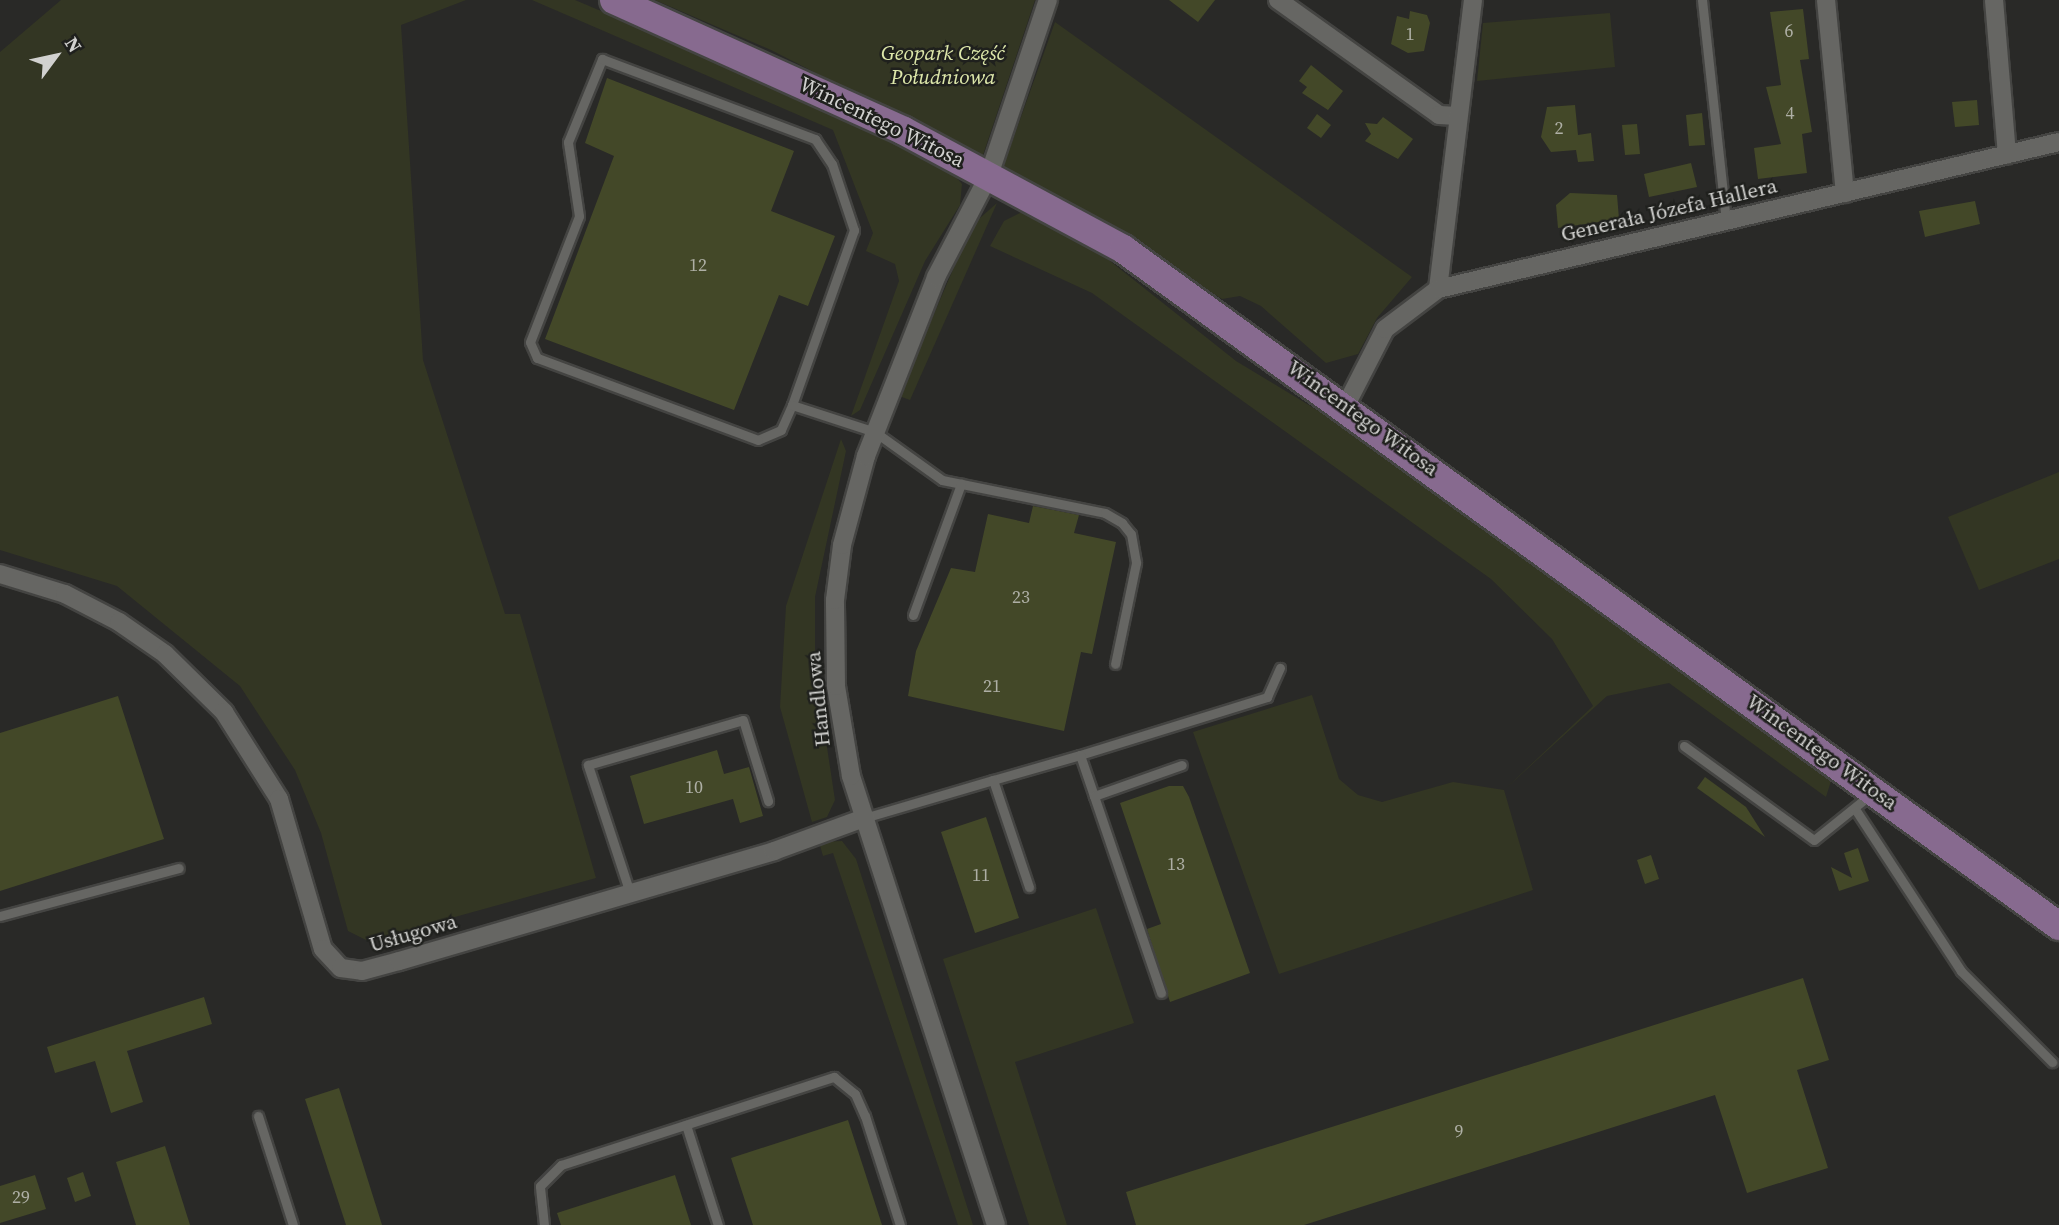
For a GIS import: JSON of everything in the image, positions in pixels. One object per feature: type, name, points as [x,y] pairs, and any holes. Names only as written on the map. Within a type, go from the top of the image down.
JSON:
[{"type":"main road","name":"Wincentego Witosa","points":[[614,0],[719,42],[989,175],[1123,249],[1346,405],[1866,801],[2059,926]]},
{"type":"street","name":"Handlowa","points":[[996,1225],[864,818],[836,686],[835,600],[852,496],[936,277],[989,175],[1048,0]]},
{"type":"street","points":[[1278,0],[1439,115],[1458,116]]},
{"type":"street","points":[[1438,289],[1473,0]]},
{"type":"street","points":[[1826,0],[1845,192]]},
{"type":"street","points":[[1994,0],[2007,154]]},
{"type":"street","name":"Generała Józefa Hallera","points":[[1346,405],[1385,330],[1438,289],[2059,142]]},
{"type":"street","name":"Usługowa","points":[[0,574],[65,594],[119,622],[165,654],[224,712],[279,799],[323,950],[341,968],[373,968],[630,893],[864,818]]},
{"type":"lane","points":[[1702,0],[1726,220]]},
{"type":"lane","points":[[602,59],[815,139],[832,164],[854,230],[792,405],[781,430],[758,440],[537,358],[530,342],[579,216],[568,142],[602,59]]},
{"type":"lane","points":[[792,405],[875,432],[942,480],[1105,513],[1122,523],[1132,534],[1136,563],[1115,664]]},
{"type":"lane","points":[[914,615],[961,484]]},
{"type":"lane","points":[[864,818],[1267,697],[1280,668]]},
{"type":"lane","points":[[630,893],[588,765],[743,720],[768,801]]},
{"type":"lane","points":[[1684,746],[1814,840],[1866,801],[1961,971],[2052,1062]]},
{"type":"lane","points":[[1080,755],[1161,993]]},
{"type":"lane","points":[[1094,796],[1181,765]]},
{"type":"lane","points":[[993,780],[1029,887]]},
{"type":"lane","points":[[0,916],[179,868]]},
{"type":"lane","points":[[544,1225],[540,1186],[561,1165],[834,1077],[855,1094],[865,1116],[900,1225]]},
{"type":"lane","points":[[258,1116],[293,1225]]},
{"type":"lane","points":[[686,1125],[718,1225]]},
{"type":"green space","points":[[61,0],[466,0],[401,25],[423,360],[505,614],[520,614],[596,878],[368,941],[348,931],[321,833],[295,770],[240,686],[117,586],[0,550],[0,52]]},
{"type":"green space","points":[[532,0],[575,0],[844,114],[950,170],[962,184],[960,205],[925,261],[860,410],[851,416],[899,281],[895,264],[866,251],[873,233],[833,130]]},
{"type":"green space","name":"Geopark Część Południowa","points":[[655,0],[1035,0],[982,158],[771,50]]},
{"type":"green space","points":[[1610,13],[1615,67],[1477,81],[1483,23]]},
{"type":"green space","points":[[1055,22],[1412,277],[1377,318],[1358,354],[1326,363],[1261,306],[1240,296],[1222,299],[1003,167]]},
{"type":"green space","points":[[997,203],[910,400],[899,396],[972,225]]},
{"type":"green space","points":[[1022,212],[1105,257],[1236,361],[1383,450],[1831,781],[1826,797],[1669,683],[1607,696],[1504,790],[1593,706],[1552,639],[1491,579],[1092,293],[990,246],[1004,221]]},
{"type":"green space","points":[[841,439],[846,451],[815,597],[815,668],[835,800],[827,817],[812,822],[780,707],[786,606]]},
{"type":"green space","points":[[2059,472],[2059,559],[1979,590],[1948,517]]},
{"type":"green space","points":[[1312,695],[1339,779],[1358,795],[1382,802],[1453,782],[1504,790],[1533,890],[1279,974],[1193,732]]},
{"type":"green space","points":[[842,841],[856,859],[973,1225],[958,1225],[833,853],[823,856],[819,842]]},
{"type":"green space","points":[[1096,908],[1134,1023],[1015,1062],[1067,1225],[1029,1225],[943,959]]},
{"type":"building","points":[[1169,0],[1215,0],[1198,22]]},
{"type":"building","points":[[1803,9],[1809,59],[1800,60],[1812,132],[1802,134],[1807,173],[1758,179],[1754,148],[1781,144],[1766,87],[1781,85],[1770,12]]},
{"type":"building","points":[[1410,11],[1427,15],[1430,23],[1424,51],[1408,53],[1391,44],[1397,16],[1409,19]]},
{"type":"building","points":[[1311,65],[1343,91],[1328,110],[1302,93],[1307,87],[1299,81]]},
{"type":"building","points":[[607,78],[794,151],[771,211],[835,236],[808,306],[779,295],[734,410],[545,339],[614,156],[585,143]]},
{"type":"building","points":[[1977,100],[1979,125],[1955,127],[1952,102]]},
{"type":"building","points":[[1575,105],[1578,135],[1591,133],[1594,161],[1578,162],[1576,150],[1551,152],[1541,137],[1547,107]]},
{"type":"building","points":[[1702,113],[1705,145],[1689,146],[1686,115]]},
{"type":"building","points":[[1317,114],[1331,125],[1321,138],[1307,128]]},
{"type":"building","points":[[1383,117],[1413,139],[1398,159],[1365,141],[1371,134],[1365,123],[1377,124]]},
{"type":"building","points":[[1637,124],[1640,154],[1625,155],[1622,125]]},
{"type":"building","points":[[1691,163],[1697,187],[1649,197],[1644,174]]},
{"type":"building","points":[[1570,193],[1617,195],[1619,219],[1558,228],[1556,205]]},
{"type":"building","points":[[1975,201],[1980,224],[1925,237],[1919,211]]},
{"type":"building","points":[[1033,506],[1079,515],[1074,533],[1116,542],[1092,654],[1081,652],[1064,731],[908,696],[916,651],[951,568],[975,572],[988,514],[1029,523]]},
{"type":"building","points":[[118,696],[164,839],[0,891],[0,733]]},
{"type":"building","points":[[717,750],[724,774],[749,767],[763,816],[740,823],[733,799],[644,824],[630,776]]},
{"type":"building","points":[[1705,777],[1746,807],[1765,837],[1697,788]]},
{"type":"building","points":[[1169,786],[1183,786],[1189,797],[1250,973],[1170,1002],[1147,929],[1161,924],[1120,803]]},
{"type":"building","points":[[986,817],[1019,918],[975,933],[941,832]]},
{"type":"building","points":[[1858,848],[1869,881],[1839,891],[1831,867],[1852,878],[1844,853]]},
{"type":"building","points":[[1651,855],[1659,879],[1645,884],[1637,860]]},
{"type":"building","points":[[1803,978],[1829,1060],[1797,1070],[1828,1168],[1747,1193],[1715,1095],[1304,1225],[1136,1225],[1126,1192]]},
{"type":"building","points":[[204,997],[212,1024],[127,1051],[143,1102],[111,1113],[95,1061],[55,1073],[47,1047]]},
{"type":"building","points":[[339,1088],[382,1225],[346,1225],[305,1099]]},
{"type":"building","points":[[848,1120],[882,1225],[753,1225],[731,1158]]},
{"type":"building","points":[[165,1146],[190,1225],[136,1225],[116,1162]]},
{"type":"building","points":[[83,1172],[91,1196],[75,1202],[67,1178]]},
{"type":"building","points":[[35,1175],[46,1209],[0,1223],[0,1186]]},
{"type":"building","points":[[675,1175],[691,1225],[561,1225],[557,1213]]}]
